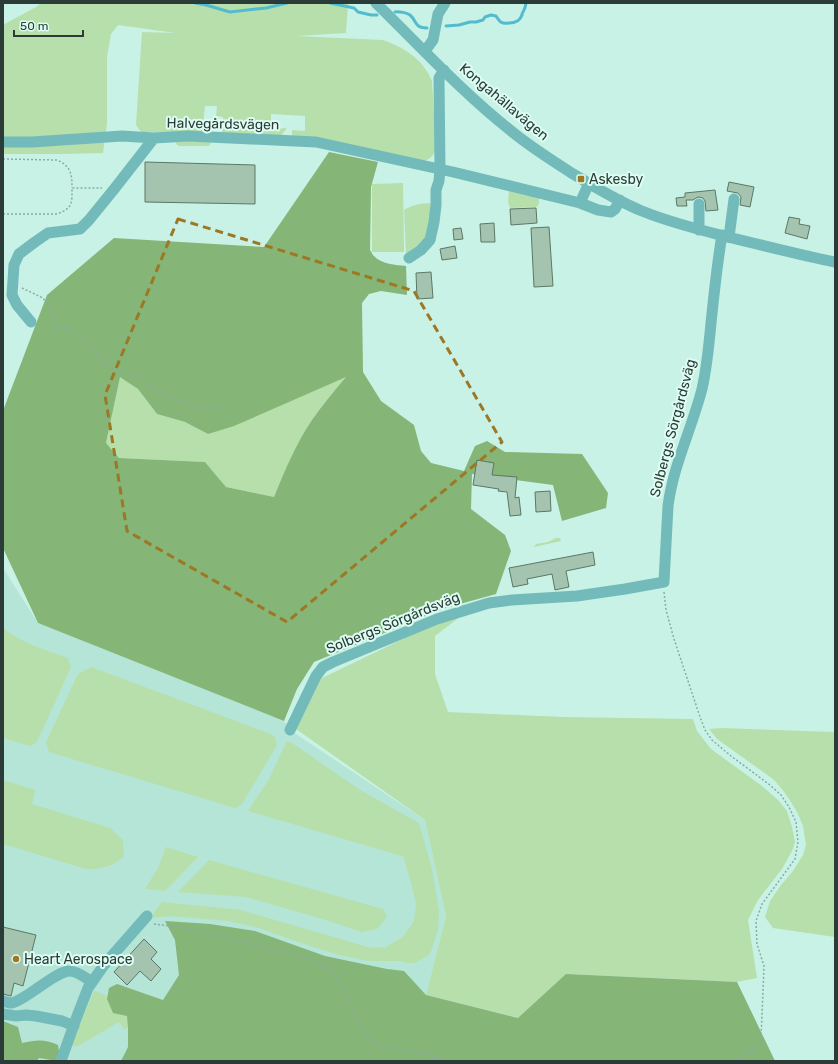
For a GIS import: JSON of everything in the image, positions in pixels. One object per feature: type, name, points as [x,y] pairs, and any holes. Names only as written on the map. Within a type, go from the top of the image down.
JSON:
[{"type":"street","name":"Kongahällavägen","points":[[376,3],[474,100],[510,131],[544,155],[589,183],[641,211],[658,217],[699,230],[808,257],[835,262]]},
{"type":"street","points":[[425,51],[433,40],[435,23],[438,14],[445,3]]},
{"type":"street","points":[[409,258],[421,250],[430,240],[434,222],[436,190],[440,169],[438,78],[444,70]]},
{"type":"street","name":"Halvegårdsvägen","points":[[3,142],[32,142],[122,136],[154,138],[188,136],[316,142],[580,202],[598,210],[611,212],[615,209],[620,200]]},
{"type":"street","points":[[31,322],[17,305],[12,296],[14,265],[19,254],[48,233],[80,229],[89,220],[154,138]]},
{"type":"street","points":[[580,202],[589,183]]},
{"type":"street","name":"Solbergs Sörgårdsväg","points":[[290,730],[316,676],[323,667],[437,619],[489,603],[577,596],[664,582],[669,495],[702,389],[708,354],[716,274],[734,199]]},
{"type":"street","points":[[699,204],[699,230]]},
{"type":"street","points":[[62,1061],[88,988],[104,965],[147,916]]},
{"type":"street","points":[[3,1002],[11,1003],[19,1000],[60,974],[69,971],[92,982]]},
{"type":"street","points":[[3,1014],[16,1016],[36,1016],[62,1021],[74,1026]]},
{"type":"path","points":[[3,159],[58,160],[70,170],[72,176],[72,202],[62,212],[57,214],[3,214]]},
{"type":"path","points":[[72,188],[115,188]]},
{"type":"path","points":[[13,284],[43,298],[50,308],[56,328],[69,329],[91,345],[105,365],[140,378],[176,400],[195,406],[230,408]]},
{"type":"path","points":[[664,582],[665,602],[670,624],[705,730],[712,740],[781,795],[796,822],[798,842],[795,859],[762,904],[756,921],[757,944],[764,966],[761,1039],[756,1048],[735,1061]]},
{"type":"path","points":[[139,926],[150,924],[188,928],[318,962],[336,975],[366,1034],[377,1044],[393,1049],[418,1052],[449,1061]]},
{"type":"highlighted area","points":[[178,219],[414,291],[502,442],[287,622],[127,531],[105,395]]},
{"type":"shaded area","points":[[3,568],[38,623],[284,721],[290,730],[425,820],[446,916],[426,995],[518,1018],[566,974],[737,982],[775,1061],[3,1061]]},
{"type":"green space","points":[[41,3],[348,3],[346,33],[296,36],[383,40],[412,55],[424,66],[432,81],[435,151],[431,157],[421,162],[292,136],[292,130],[305,131],[305,116],[271,114],[271,129],[287,128],[280,137],[222,133],[223,117],[216,116],[217,106],[205,106],[203,125],[210,126],[210,133],[141,132],[136,125],[142,32],[175,33],[118,25],[111,34],[107,57],[107,123],[103,153],[3,154],[3,25]]},
{"type":"green space","points":[[175,141],[211,142],[208,146],[179,146]]},
{"type":"green space","points":[[329,152],[378,162],[371,187],[370,250],[377,259],[381,261],[389,264],[406,266],[407,295],[381,291],[369,294],[362,303],[363,372],[381,401],[414,425],[421,451],[431,463],[464,471],[475,446],[487,441],[505,452],[582,454],[608,493],[606,508],[562,521],[553,485],[472,474],[471,509],[505,535],[511,551],[496,594],[442,609],[314,662],[297,689],[284,721],[38,623],[3,548],[4,408],[47,295],[114,238],[264,247]],"holes":[[[120,377],[138,389],[157,414],[185,422],[208,434],[234,426],[346,377],[306,429],[291,457],[274,497],[226,487],[205,462],[119,458],[106,443]]]},
{"type":"green space","points":[[403,183],[404,252],[372,252],[372,184]]},
{"type":"green space","points":[[509,191],[539,198],[539,203],[537,207],[510,208],[508,202]]},
{"type":"green space","points":[[428,203],[432,204],[425,241],[406,254],[404,210],[416,205]]},
{"type":"green space","points":[[120,376],[138,389],[157,414],[185,422],[208,434],[347,376],[323,404],[311,422],[296,449],[274,497],[226,487],[205,462],[119,458],[106,443]]},
{"type":"green space","points":[[556,538],[560,538],[561,541],[534,547],[536,544],[548,542]]},
{"type":"green space","points":[[461,616],[435,636],[435,674],[448,712],[564,717],[693,719],[697,731],[711,749],[762,786],[778,800],[787,811],[795,842],[792,851],[782,869],[758,900],[748,920],[757,978],[737,982],[566,974],[519,1018],[426,995],[446,916],[425,820],[296,729],[320,679],[432,625]]},
{"type":"green space","points":[[3,628],[26,642],[68,658],[71,667],[37,742],[30,746],[3,738]]},
{"type":"green space","points":[[91,667],[271,734],[275,737],[277,745],[242,804],[235,808],[49,752],[46,742],[78,674]]},
{"type":"green space","points":[[722,728],[835,732],[835,937],[773,928],[765,917],[770,901],[793,871],[803,855],[806,845],[803,826],[791,802],[773,779],[717,739],[709,729]]},
{"type":"green space","points":[[287,741],[360,790],[419,823],[432,869],[439,911],[438,930],[430,954],[415,963],[400,961],[368,961],[339,955],[259,928],[228,921],[170,916],[150,918],[162,902],[241,910],[371,948],[386,947],[403,937],[414,921],[416,904],[404,858],[402,856],[248,811],[268,781]]},
{"type":"green space","points":[[3,780],[35,790],[32,804],[110,828],[123,840],[124,857],[106,867],[86,869],[3,844]]},
{"type":"green space","points":[[166,847],[198,857],[165,891],[145,889],[158,868]]},
{"type":"green space","points":[[209,860],[383,909],[387,917],[377,929],[362,932],[246,897],[178,892]]},
{"type":"green space","points":[[165,921],[210,924],[255,931],[325,956],[387,969],[404,971],[426,995],[518,1018],[566,974],[737,982],[775,1061],[121,1061],[128,1047],[127,1016],[113,1013],[107,999],[109,988],[117,984],[163,1000],[179,975],[175,940]]},
{"type":"green space","points":[[94,991],[107,996],[107,999],[127,1016],[128,1028],[124,1029],[119,1022],[78,1046],[73,1046],[72,1043]]},
{"type":"green space","points":[[3,1021],[18,1027],[22,1043],[40,1041],[58,1045],[59,1051],[57,1061],[39,1058],[37,1061],[3,1061]]},
{"type":"building","points":[[145,162],[255,165],[255,204],[145,202]]},
{"type":"building","points":[[729,182],[754,187],[750,207],[740,205],[741,197],[738,193],[727,191]]},
{"type":"building","points":[[715,190],[718,210],[706,211],[705,201],[703,198],[699,197],[693,200],[686,200],[687,206],[677,206],[676,198],[685,197],[685,193]]},
{"type":"building","points":[[536,208],[537,223],[511,225],[510,209]]},
{"type":"building","points":[[789,217],[800,219],[799,224],[810,226],[807,239],[785,233]]},
{"type":"building","points":[[494,223],[495,242],[481,242],[480,224]]},
{"type":"building","points":[[549,227],[553,286],[534,287],[531,228]]},
{"type":"building","points":[[461,228],[463,239],[454,240],[453,229]]},
{"type":"building","points":[[455,246],[457,258],[442,260],[440,249]]},
{"type":"building","points":[[431,272],[433,298],[417,299],[416,273]]},
{"type":"building","points":[[477,460],[494,463],[492,475],[517,477],[515,498],[519,497],[521,515],[510,516],[507,492],[498,491],[499,489],[473,485]]},
{"type":"building","points":[[550,491],[551,511],[536,512],[535,492]]},
{"type":"building","points":[[593,552],[595,565],[566,571],[569,587],[555,590],[552,574],[527,579],[528,584],[513,587],[509,568]]},
{"type":"building","name":"Heart Aerospace","points":[[3,927],[36,935],[23,986],[14,983],[11,996],[3,994]]},
{"type":"building","points":[[144,939],[157,952],[151,959],[161,969],[151,981],[140,971],[127,985],[114,972]]},
{"type":"waterway","points":[[195,3],[230,12],[266,8],[287,3]]},
{"type":"waterway","points":[[330,3],[354,8],[358,12],[377,15]]},
{"type":"waterway","points":[[446,26],[476,22],[491,15],[496,16],[502,23],[515,22],[521,17],[526,3]]},
{"type":"waterway","points":[[395,12],[409,14],[420,27],[427,28]]},
{"type":"place","name":"Askesby","points":[[581,179]]},
{"type":"place","name":"Heart Aerospace","points":[[16,959]]}]
